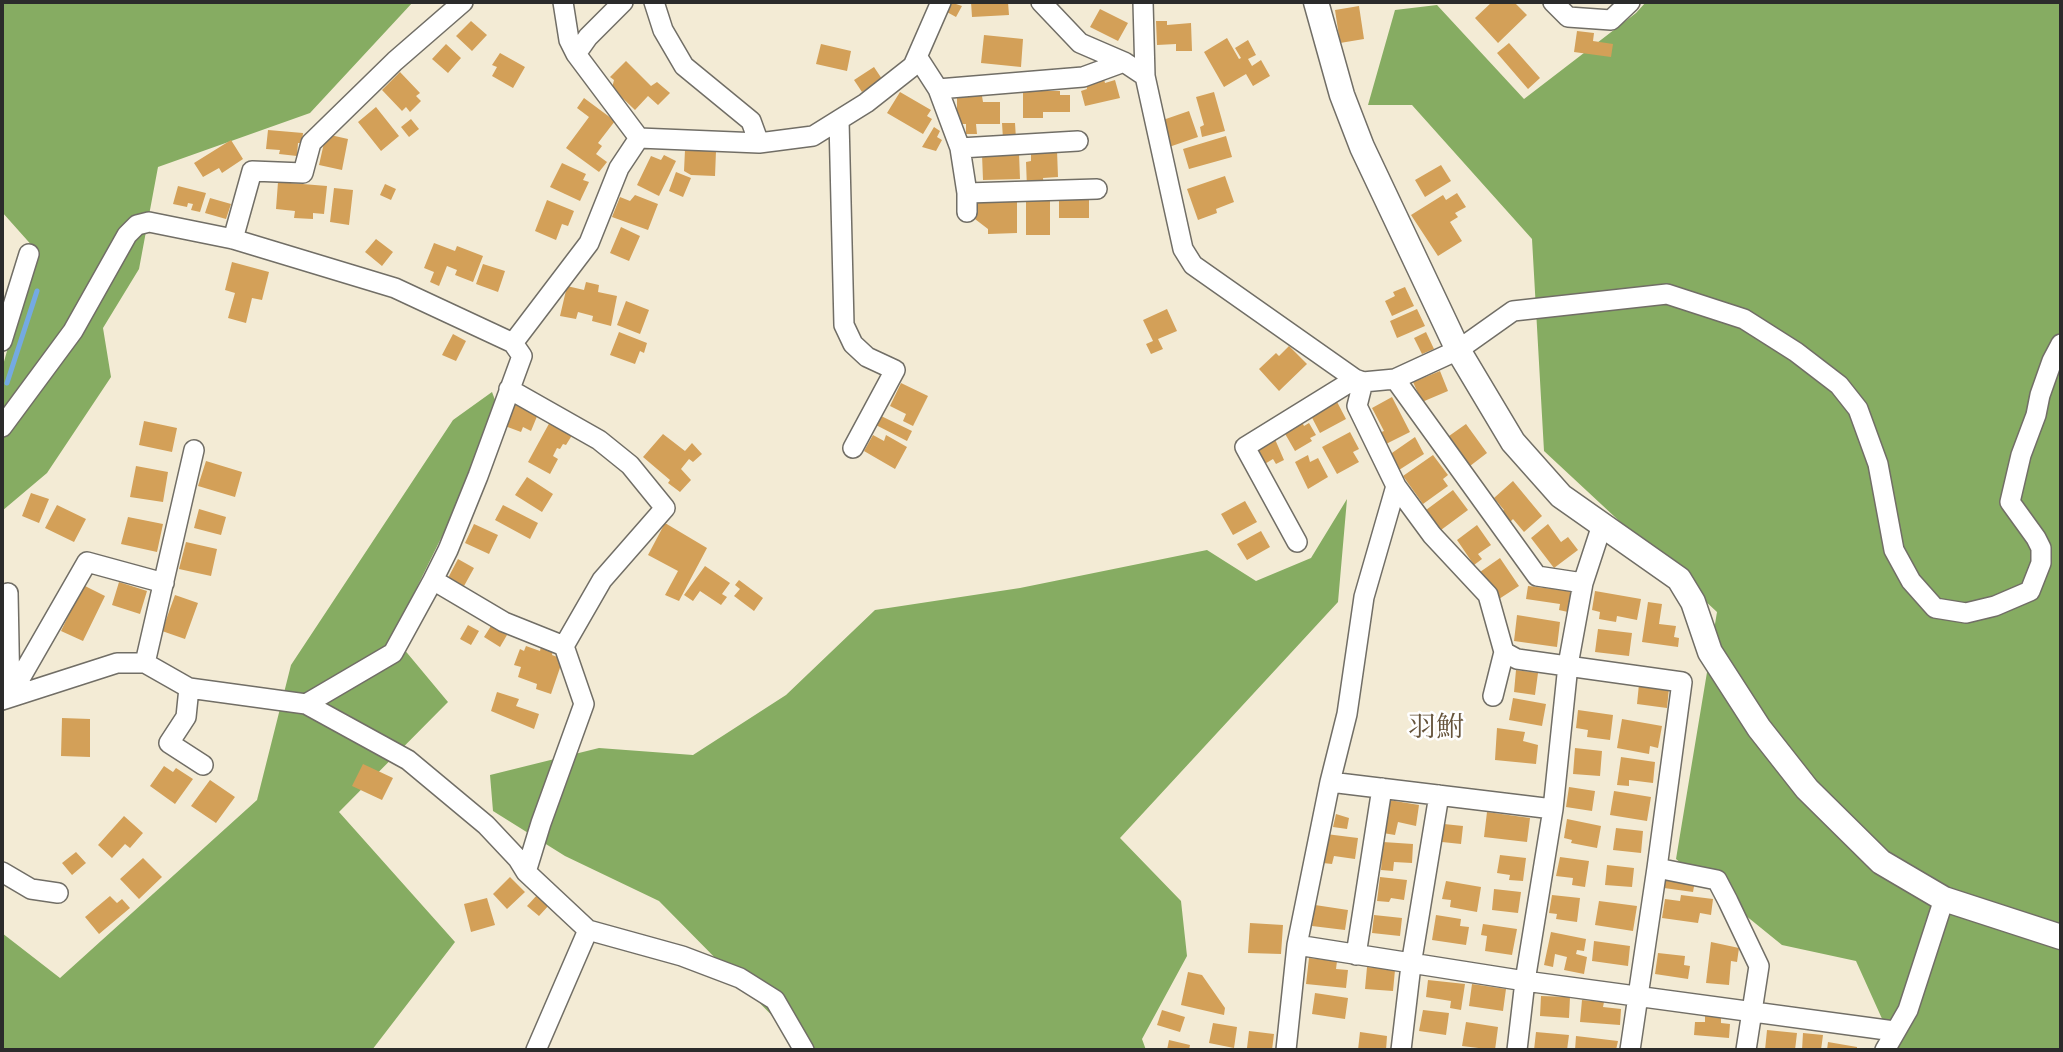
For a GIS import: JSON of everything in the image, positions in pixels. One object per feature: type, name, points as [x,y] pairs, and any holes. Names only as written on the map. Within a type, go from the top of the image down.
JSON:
[{"type":"street","points":[[233,239],[252,171],[303,173],[311,143],[395,61],[463,2]]},
{"type":"street","points":[[563,2],[569,40],[576,54],[639,138]]},
{"type":"street","points":[[576,54],[588,37],[623,2]]},
{"type":"street","points":[[654,2],[663,30],[684,66],[751,121],[759,143]]},
{"type":"street","points":[[639,138],[759,143],[813,136],[866,103],[913,66],[941,2]]},
{"type":"street","points":[[1041,2],[1080,43],[1124,62],[1145,76]]},
{"type":"street","points":[[1143,2],[1145,76],[1183,249],[1193,265],[1359,380]]},
{"type":"street","points":[[1316,2],[1342,95],[1362,147],[1458,350],[1513,442],[1560,496],[1679,579],[1693,602],[1710,652],[1759,728],[1807,789],[1881,862],[1944,899],[2061,937]]},
{"type":"street","points":[[1553,2],[1568,17],[1611,20],[1630,2]]},
{"type":"street","points":[[918,58],[938,89],[960,148],[967,203],[1097,189]]},
{"type":"street","points":[[938,89],[1083,77],[1124,62]]},
{"type":"street","points":[[839,120],[844,325],[853,344],[866,357],[895,370],[853,448]]},
{"type":"street","points":[[513,343],[589,243],[619,168],[639,138]]},
{"type":"street","points":[[960,148],[1077,141]]},
{"type":"street","points":[[3,423],[73,331],[127,235],[137,225],[149,222],[233,239],[395,288],[513,343],[522,356],[448,550],[393,653],[306,704]]},
{"type":"street","points":[[2,341],[29,254]]},
{"type":"street","points":[[1297,542],[1245,447],[1359,380],[1395,379],[1458,350],[1513,311],[1667,294],[1744,319],[1796,352],[1839,385],[1858,409],[1878,464],[1894,550],[1911,581],[1935,608],[1966,613],[1995,606],[2029,591],[2041,563],[2041,548],[2036,538],[2010,502],[2040,395],[2052,360],[2061,344]]},
{"type":"street","points":[[1395,379],[1537,576],[1583,583]]},
{"type":"street","points":[[1359,380],[1357,406],[1396,486],[1432,535],[1488,595],[1504,652],[1493,696]]},
{"type":"street","points":[[509,389],[598,440],[630,465],[665,508],[602,580],[565,646],[584,704],[541,822],[526,872]]},
{"type":"street","points":[[145,663],[194,450]]},
{"type":"street","points":[[1286,1050],[1297,945],[1347,713],[1364,597],[1396,486]]},
{"type":"street","points":[[1517,1050],[1525,981],[1553,809],[1568,665],[1583,583],[1602,525]]},
{"type":"street","points":[[6,698],[87,562],[164,583]]},
{"type":"street","points":[[433,580],[504,622],[565,646]]},
{"type":"street","points":[[6,698],[8,593]]},
{"type":"street","points":[[1504,652],[1517,659],[1682,682],[1630,1050]]},
{"type":"street","points":[[6,698],[117,663],[145,663],[188,688],[231,696],[306,704],[408,760],[486,825],[518,859],[526,872],[588,930],[682,956],[740,978],[775,1000],[804,1050]]},
{"type":"street","points":[[188,688],[186,717],[169,743],[203,765]]},
{"type":"street","points":[[1330,782],[1553,809]]},
{"type":"street","points":[[1356,955],[1382,788]]},
{"type":"street","points":[[1401,1050],[1411,964],[1439,795]]},
{"type":"street","points":[[1657,868],[1717,880],[1759,966],[1746,1050]]},
{"type":"street","points":[[2,872],[31,889],[58,893]]},
{"type":"street","points":[[1885,1050],[1908,1010],[1944,899]]},
{"type":"street","points":[[536,1050],[588,930]]},
{"type":"street","points":[[1297,945],[1636,997],[1894,1031]]},
{"type":"green space","points":[[2,2],[413,2],[310,113],[158,167],[139,269],[103,328],[111,377],[47,473],[2,511],[2,369],[35,249],[2,212]]},
{"type":"green space","points":[[1646,2],[2061,2],[2061,1050],[1883,1050],[1888,1032],[1856,961],[1782,945],[1676,859],[1717,612],[1544,451],[1532,239],[1412,105],[1368,105],[1395,10],[1437,5],[1524,99],[1636,13]]},
{"type":"green space","points":[[492,392],[501,416],[393,636],[448,702],[339,812],[455,942],[372,1050],[2,1050],[2,933],[60,978],[257,800],[291,665],[453,420]]},
{"type":"green space","points":[[1347,499],[1338,602],[1120,838],[1181,901],[1187,956],[1142,1039],[1146,1050],[806,1050],[659,901],[565,856],[493,811],[490,775],[599,748],[693,755],[786,695],[875,610],[1020,588],[1207,550],[1256,581],[1311,558]]},
{"type":"building","points":[[950,2],[962,6],[956,17],[945,11]]},
{"type":"building","points":[[971,2],[1008,2],[1009,15],[972,17]]},
{"type":"building","points":[[1492,2],[1514,2],[1527,15],[1498,43],[1475,18]]},
{"type":"building","points":[[1359,6],[1364,39],[1340,43],[1335,10]]},
{"type":"building","points":[[1100,9],[1128,23],[1118,41],[1090,27]]},
{"type":"building","points":[[471,21],[487,35],[472,51],[456,36]]},
{"type":"building","points":[[1156,21],[1167,21],[1167,25],[1191,23],[1192,51],[1176,51],[1176,44],[1157,45]]},
{"type":"building","points":[[1577,31],[1594,33],[1593,41],[1613,44],[1611,57],[1574,52]]},
{"type":"building","points":[[984,35],[1023,39],[1021,67],[981,63]]},
{"type":"building","points":[[1227,38],[1239,59],[1241,58],[1235,48],[1248,40],[1256,55],[1248,59],[1252,66],[1261,60],[1270,76],[1253,86],[1246,74],[1224,87],[1204,52]]},
{"type":"building","points":[[1509,43],[1540,78],[1528,89],[1497,53]]},
{"type":"building","points":[[446,44],[461,58],[448,73],[432,59]]},
{"type":"building","points":[[821,44],[851,51],[847,71],[816,64]]},
{"type":"building","points":[[500,53],[525,67],[513,88],[492,76],[497,67],[492,65]]},
{"type":"building","points":[[626,61],[651,86],[657,82],[670,93],[658,105],[648,96],[635,110],[612,88],[614,80],[610,77]]},
{"type":"building","points":[[874,67],[882,79],[862,92],[854,80]]},
{"type":"building","points":[[400,72],[420,93],[416,96],[421,101],[410,112],[406,107],[402,111],[382,90]]},
{"type":"building","points":[[1104,79],[1105,83],[1115,80],[1120,98],[1085,106],[1081,91],[1087,89],[1086,83]]},
{"type":"building","points":[[1023,91],[1060,91],[1060,95],[1070,95],[1070,112],[1043,112],[1043,118],[1023,118]]},
{"type":"building","points":[[900,92],[931,110],[927,116],[932,119],[923,134],[887,113]]},
{"type":"building","points":[[1214,92],[1225,131],[1202,137],[1200,127],[1204,125],[1196,97]]},
{"type":"building","points":[[957,96],[982,96],[983,102],[1000,102],[1000,124],[976,124],[977,134],[966,134],[966,124],[957,124]]},
{"type":"building","points":[[584,98],[615,121],[598,143],[602,146],[596,154],[607,162],[599,172],[566,148],[589,117],[577,108]]},
{"type":"building","points":[[376,107],[399,136],[381,151],[358,122]]},
{"type":"building","points":[[1189,111],[1198,137],[1169,147],[1160,121]]},
{"type":"building","points":[[411,119],[419,129],[409,137],[401,127]]},
{"type":"building","points":[[1002,123],[1015,123],[1016,139],[1003,139]]},
{"type":"building","points":[[934,127],[940,131],[937,137],[942,140],[936,151],[922,147]]},
{"type":"building","points":[[268,130],[303,133],[302,143],[298,143],[297,156],[279,154],[280,150],[266,149]]},
{"type":"building","points":[[326,134],[348,139],[342,170],[319,165]]},
{"type":"building","points":[[1226,136],[1232,157],[1189,169],[1183,149]]},
{"type":"building","points":[[231,140],[243,159],[222,173],[219,168],[203,177],[194,163]]},
{"type":"building","points":[[685,150],[716,151],[715,176],[691,175],[684,171]]},
{"type":"building","points":[[1057,150],[1058,177],[1043,178],[1044,187],[1027,188],[1026,162],[1031,161],[1031,152]]},
{"type":"building","points":[[1019,153],[1020,179],[983,180],[982,154]]},
{"type":"building","points":[[664,155],[676,161],[659,196],[637,185],[651,156],[661,160]]},
{"type":"building","points":[[562,163],[586,174],[583,180],[589,182],[580,201],[550,187]]},
{"type":"building","points":[[1441,165],[1451,181],[1425,197],[1415,180]]},
{"type":"building","points":[[676,172],[691,178],[683,197],[669,191]]},
{"type":"building","points":[[1225,176],[1234,202],[1216,209],[1217,213],[1198,220],[1187,189]]},
{"type":"building","points":[[278,182],[327,186],[324,214],[313,213],[313,219],[294,218],[295,211],[276,209]]},
{"type":"building","points":[[385,184],[396,189],[391,200],[380,195]]},
{"type":"building","points":[[178,186],[206,193],[200,212],[191,210],[193,204],[188,203],[187,207],[173,204]]},
{"type":"building","points":[[334,188],[353,190],[349,225],[330,222]]},
{"type":"building","points":[[1457,193],[1466,207],[1455,213],[1458,217],[1450,222],[1462,241],[1438,256],[1411,215],[1443,195],[1446,200]]},
{"type":"building","points":[[635,195],[658,204],[648,230],[612,217],[620,197],[630,201]]},
{"type":"building","points":[[1026,195],[1050,195],[1050,235],[1026,235]]},
{"type":"building","points":[[1059,196],[1089,196],[1089,218],[1059,218]]},
{"type":"building","points":[[210,198],[231,204],[226,219],[205,213]]},
{"type":"building","points":[[1017,198],[1017,233],[988,234],[988,229],[971,216],[971,199]]},
{"type":"building","points":[[547,200],[574,211],[568,226],[562,224],[556,240],[535,231]]},
{"type":"building","points":[[621,227],[640,236],[629,261],[610,253]]},
{"type":"building","points":[[376,239],[393,252],[382,266],[365,252]]},
{"type":"building","points":[[434,243],[455,251],[457,246],[483,256],[473,282],[455,275],[457,270],[447,266],[439,286],[430,282],[434,272],[424,268]]},
{"type":"building","points":[[232,262],[269,272],[262,300],[252,298],[246,323],[228,318],[235,293],[225,290]]},
{"type":"building","points":[[483,264],[505,271],[498,292],[476,284]]},
{"type":"building","points":[[586,282],[599,285],[598,292],[617,296],[611,326],[592,321],[593,316],[578,312],[576,319],[560,316],[567,286],[584,290]]},
{"type":"building","points":[[1405,287],[1414,306],[1392,316],[1385,301],[1395,296],[1393,292]]},
{"type":"building","points":[[626,301],[649,310],[640,334],[617,325]]},
{"type":"building","points":[[1167,309],[1177,331],[1158,339],[1163,349],[1151,354],[1146,344],[1153,341],[1143,320]]},
{"type":"building","points":[[1417,309],[1425,326],[1397,338],[1390,321]]},
{"type":"building","points":[[619,332],[647,343],[644,353],[640,351],[635,364],[610,355]]},
{"type":"building","points":[[1426,332],[1434,349],[1422,354],[1414,338]]},
{"type":"building","points":[[453,334],[466,341],[456,361],[442,355]]},
{"type":"building","points":[[1289,346],[1307,364],[1279,391],[1259,369],[1276,353],[1279,356]]},
{"type":"building","points":[[1440,371],[1448,391],[1422,402],[1413,382]]},
{"type":"building","points":[[901,383],[928,396],[913,426],[903,421],[906,414],[890,406]]},
{"type":"building","points":[[1392,397],[1410,432],[1384,445],[1379,433],[1384,431],[1372,408]]},
{"type":"building","points":[[1335,398],[1346,419],[1320,433],[1309,412]]},
{"type":"building","points":[[513,404],[538,414],[531,431],[523,427],[521,432],[505,426]]},
{"type":"building","points":[[879,415],[912,431],[907,441],[874,424]]},
{"type":"building","points":[[551,420],[574,432],[566,445],[557,448],[553,456],[558,459],[550,474],[528,462]]},
{"type":"building","points":[[144,421],[177,428],[172,452],[139,445]]},
{"type":"building","points":[[1302,422],[1304,426],[1309,423],[1316,435],[1310,438],[1312,441],[1295,451],[1284,432]]},
{"type":"building","points":[[1466,424],[1487,453],[1470,466],[1449,436]]},
{"type":"building","points":[[1350,432],[1359,449],[1353,452],[1359,462],[1337,474],[1322,447]]},
{"type":"building","points":[[663,434],[685,451],[692,443],[702,454],[693,462],[689,459],[681,469],[691,480],[680,492],[643,457]]},
{"type":"building","points":[[873,435],[884,441],[886,435],[907,447],[895,469],[864,451]]},
{"type":"building","points":[[1274,437],[1284,460],[1276,464],[1273,459],[1263,465],[1253,447]]},
{"type":"building","points":[[1415,437],[1424,454],[1399,470],[1389,455]]},
{"type":"building","points":[[1308,455],[1310,462],[1318,458],[1328,477],[1308,489],[1295,462]]},
{"type":"building","points":[[1433,455],[1448,475],[1443,479],[1448,486],[1423,504],[1403,476]]},
{"type":"building","points":[[206,461],[242,472],[235,497],[198,486]]},
{"type":"building","points":[[136,466],[168,472],[163,502],[130,497]]},
{"type":"building","points":[[527,477],[553,494],[542,512],[515,495]]},
{"type":"building","points":[[1513,481],[1542,516],[1524,532],[1513,519],[1508,524],[1499,514],[1504,510],[1494,498]]},
{"type":"building","points":[[1453,490],[1468,510],[1441,530],[1426,510]]},
{"type":"building","points":[[31,493],[49,499],[39,523],[22,516]]},
{"type":"building","points":[[1245,501],[1257,522],[1233,535],[1221,514]]},
{"type":"building","points":[[57,505],[86,519],[74,542],[45,528]]},
{"type":"building","points":[[503,505],[538,523],[530,539],[495,520]]},
{"type":"building","points":[[199,509],[226,517],[221,535],[194,528]]},
{"type":"building","points":[[128,517],[163,524],[157,552],[121,544]]},
{"type":"building","points":[[665,523],[707,548],[679,601],[665,595],[678,571],[648,555]]},
{"type":"building","points":[[474,524],[498,535],[489,554],[465,543]]},
{"type":"building","points":[[1548,524],[1561,542],[1568,537],[1578,550],[1554,568],[1531,538]]},
{"type":"building","points":[[1477,525],[1491,545],[1478,554],[1482,559],[1474,565],[1457,540]]},
{"type":"building","points":[[1261,531],[1270,547],[1247,560],[1237,544]]},
{"type":"building","points":[[186,542],[217,549],[211,576],[179,569]]},
{"type":"building","points":[[1500,558],[1519,586],[1499,599],[1480,572]]},
{"type":"building","points":[[458,559],[474,568],[464,586],[448,578]]},
{"type":"building","points":[[705,566],[730,583],[722,594],[727,597],[721,605],[700,591],[693,601],[684,595]]},
{"type":"building","points":[[739,580],[763,598],[754,611],[734,596],[740,589],[735,585]]},
{"type":"building","points":[[119,582],[147,591],[140,614],[112,605]]},
{"type":"building","points":[[83,585],[105,596],[83,641],[61,631]]},
{"type":"building","points":[[1528,586],[1571,591],[1568,612],[1559,610],[1560,604],[1526,599]]},
{"type":"building","points":[[1595,591],[1641,599],[1637,620],[1617,616],[1616,622],[1599,619],[1600,612],[1592,610]]},
{"type":"building","points":[[175,595],[198,603],[185,639],[162,631]]},
{"type":"building","points":[[1648,602],[1662,604],[1659,624],[1676,626],[1674,637],[1679,638],[1678,647],[1642,642]]},
{"type":"building","points":[[1517,615],[1560,622],[1557,647],[1514,641]]},
{"type":"building","points":[[468,625],[479,631],[471,645],[460,639]]},
{"type":"building","points":[[491,626],[507,635],[500,647],[484,637]]},
{"type":"building","points":[[1598,629],[1632,633],[1629,656],[1595,652]]},
{"type":"building","points":[[526,646],[540,651],[541,647],[553,651],[552,655],[563,659],[551,694],[536,689],[537,684],[518,677],[521,667],[514,665],[520,649],[524,651]]},
{"type":"building","points":[[1516,670],[1538,673],[1535,695],[1514,692]]},
{"type":"building","points":[[1639,684],[1669,688],[1667,708],[1637,704]]},
{"type":"building","points":[[497,692],[519,699],[516,706],[539,714],[534,729],[491,711]]},
{"type":"building","points":[[1513,698],[1546,704],[1542,726],[1509,720]]},
{"type":"building","points":[[1578,710],[1613,715],[1610,740],[1587,737],[1588,730],[1576,728]]},
{"type":"building","points":[[62,718],[90,719],[90,757],[61,756]]},
{"type":"building","points":[[1622,719],[1662,726],[1658,748],[1650,746],[1649,754],[1617,748]]},
{"type":"building","points":[[1497,728],[1525,732],[1523,741],[1538,745],[1536,764],[1495,760]]},
{"type":"building","points":[[1575,748],[1602,751],[1600,776],[1573,774]]},
{"type":"building","points":[[1621,757],[1655,762],[1653,783],[1629,780],[1629,786],[1617,785]]},
{"type":"building","points":[[363,764],[393,778],[382,800],[352,786]]},
{"type":"building","points":[[164,766],[173,772],[176,768],[193,779],[175,804],[150,786]]},
{"type":"building","points":[[210,780],[235,797],[216,823],[191,806]]},
{"type":"building","points":[[1569,787],[1595,791],[1592,811],[1566,807]]},
{"type":"building","points":[[1614,791],[1651,797],[1647,821],[1610,815]]},
{"type":"building","points":[[1389,800],[1419,805],[1416,826],[1398,822],[1395,835],[1383,833]]},
{"type":"building","points":[[1487,812],[1530,818],[1527,842],[1484,837]]},
{"type":"building","points":[[1336,814],[1349,818],[1347,829],[1333,827]]},
{"type":"building","points":[[124,816],[143,833],[130,848],[125,844],[112,858],[98,845]]},
{"type":"building","points":[[1567,819],[1601,826],[1597,848],[1571,843],[1572,840],[1564,838]]},
{"type":"building","points":[[1444,824],[1463,826],[1461,844],[1442,842]]},
{"type":"building","points":[[1616,828],[1643,831],[1641,853],[1613,850]]},
{"type":"building","points":[[1326,834],[1358,838],[1355,859],[1334,856],[1332,864],[1323,863]]},
{"type":"building","points":[[1383,842],[1413,844],[1412,863],[1394,862],[1393,871],[1381,870]]},
{"type":"building","points":[[76,852],[86,863],[72,875],[62,863]]},
{"type":"building","points":[[1500,855],[1526,858],[1523,881],[1509,880],[1510,875],[1497,873]]},
{"type":"building","points":[[1560,857],[1589,861],[1585,887],[1572,885],[1573,878],[1556,876]]},
{"type":"building","points":[[143,858],[162,877],[139,899],[120,879]]},
{"type":"building","points":[[1607,865],[1634,868],[1632,887],[1605,885]]},
{"type":"building","points":[[510,877],[525,892],[507,909],[493,894]]},
{"type":"building","points":[[1380,877],[1407,880],[1404,900],[1391,898],[1389,902],[1377,901]]},
{"type":"building","points":[[1666,877],[1695,881],[1693,892],[1664,888]]},
{"type":"building","points":[[1446,881],[1481,887],[1477,912],[1450,907],[1451,900],[1442,899]]},
{"type":"building","points":[[1494,889],[1521,892],[1518,913],[1492,910]]},
{"type":"building","points":[[538,894],[550,904],[539,916],[527,906]]},
{"type":"building","points":[[1552,895],[1580,898],[1577,922],[1556,919],[1557,914],[1549,913]]},
{"type":"building","points":[[1681,895],[1713,899],[1711,915],[1700,913],[1698,923],[1662,918],[1665,899],[1680,901]]},
{"type":"building","points":[[110,896],[117,903],[122,899],[130,908],[99,934],[85,917]]},
{"type":"building","points":[[487,898],[495,925],[471,932],[464,904]]},
{"type":"building","points":[[1599,901],[1637,906],[1633,931],[1595,925]]},
{"type":"building","points":[[1315,905],[1348,910],[1345,930],[1312,926]]},
{"type":"building","points":[[1374,915],[1402,918],[1400,936],[1372,933]]},
{"type":"building","points":[[1436,915],[1461,919],[1460,926],[1469,927],[1466,945],[1432,940]]},
{"type":"building","points":[[1250,923],[1283,925],[1281,954],[1248,953]]},
{"type":"building","points":[[1483,924],[1517,929],[1512,955],[1485,951],[1487,936],[1481,935]]},
{"type":"building","points":[[1551,932],[1586,939],[1584,951],[1577,950],[1576,954],[1587,957],[1584,974],[1564,970],[1567,957],[1555,954],[1553,967],[1544,965]]},
{"type":"building","points":[[1594,941],[1630,946],[1628,966],[1592,961]]},
{"type":"building","points":[[1711,942],[1739,948],[1737,962],[1731,961],[1729,985],[1706,983]]},
{"type":"building","points":[[1658,953],[1685,956],[1684,965],[1690,966],[1688,979],[1655,974]]},
{"type":"building","points":[[1309,958],[1337,961],[1336,969],[1348,970],[1346,988],[1306,984]]},
{"type":"building","points":[[1367,967],[1395,970],[1393,991],[1365,989]]},
{"type":"building","points":[[1188,972],[1202,975],[1225,1008],[1224,1015],[1181,1005]]},
{"type":"building","points":[[1428,980],[1465,984],[1461,1010],[1450,1008],[1451,1001],[1426,997]]},
{"type":"building","points":[[1472,984],[1506,989],[1503,1011],[1469,1006]]},
{"type":"building","points":[[1315,993],[1348,998],[1345,1019],[1312,1014]]},
{"type":"building","points":[[1541,996],[1570,997],[1569,1018],[1540,1016]]},
{"type":"building","points":[[1582,1000],[1604,1002],[1603,1007],[1621,1009],[1620,1025],[1580,1022]]},
{"type":"building","points":[[1162,1010],[1185,1017],[1180,1032],[1157,1025]]},
{"type":"building","points":[[1423,1010],[1449,1013],[1446,1035],[1419,1031]]},
{"type":"building","points":[[1705,1015],[1721,1016],[1721,1023],[1730,1024],[1729,1038],[1694,1035],[1695,1022],[1705,1022]]},
{"type":"building","points":[[1466,1022],[1498,1027],[1495,1050],[1462,1046]]},
{"type":"building","points":[[1213,1023],[1237,1027],[1234,1048],[1209,1043]]},
{"type":"building","points":[[1767,1030],[1797,1033],[1795,1050],[1765,1050]]},
{"type":"building","points":[[1249,1031],[1274,1034],[1272,1050],[1247,1048]]},
{"type":"building","points":[[1360,1032],[1387,1036],[1386,1050],[1358,1050]]},
{"type":"building","points":[[1536,1032],[1569,1035],[1567,1050],[1534,1050]]},
{"type":"building","points":[[1803,1033],[1823,1035],[1821,1050],[1802,1050]]},
{"type":"building","points":[[1576,1036],[1618,1041],[1616,1050],[1575,1050]]},
{"type":"building","points":[[1169,1040],[1190,1045],[1189,1050],[1167,1050]]},
{"type":"building","points":[[1828,1042],[1857,1047],[1857,1050],[1827,1050]]},
{"type":"waterway","points":[[7,383],[37,291]]},
{"type":"district","name":"羽鮒","points":[[1436,729]]}]
